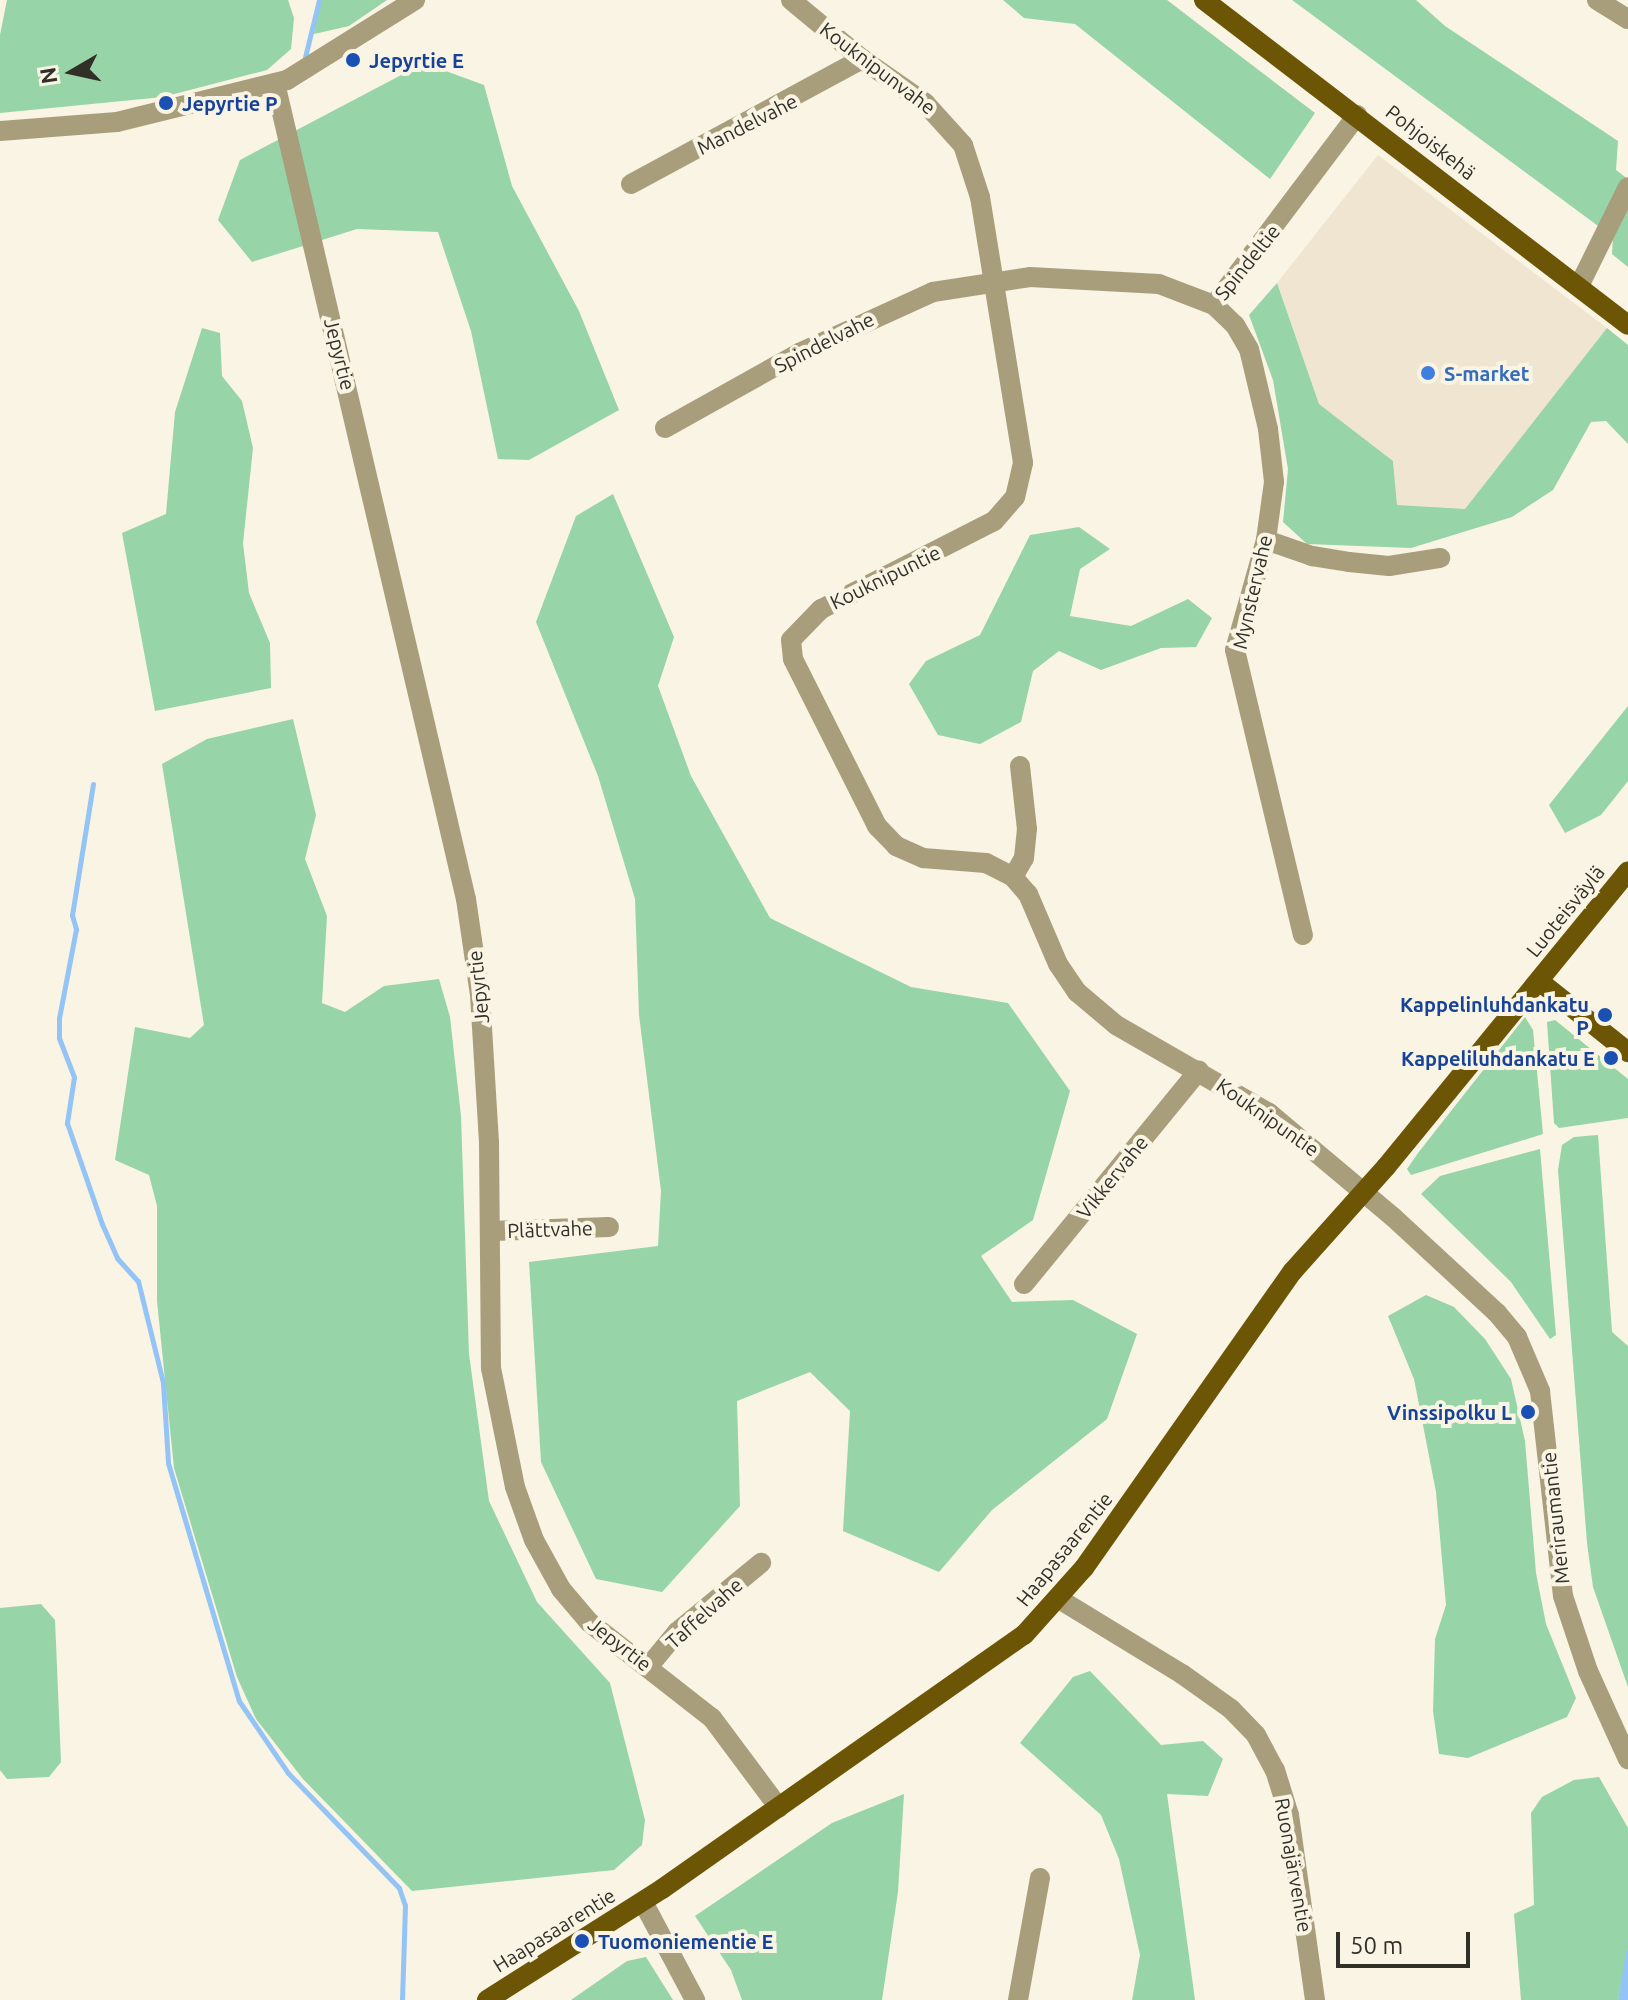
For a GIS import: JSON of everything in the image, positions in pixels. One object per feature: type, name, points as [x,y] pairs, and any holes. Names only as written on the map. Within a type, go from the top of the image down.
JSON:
[{"type":"main road","name":"Pohjoiskehä","points":[[1204,0],[1628,325]]},
{"type":"main road","name":"Luoteisväylä","points":[[1539,981],[1628,871]]},
{"type":"main road","points":[[1539,981],[1628,1052]]},
{"type":"main road","name":"Haapasaarentie","points":[[487,2000],[643,1902],[998,1658],[1059,1599],[1293,1271],[1365,1192],[1539,981]]},
{"type":"street","points":[[0,131],[117,122],[275,83],[374,30],[415,0]]},
{"type":"street","name":"Kouknipunvahe","points":[[791,0],[862,59],[925,103],[963,145],[980,197],[992,280]]},
{"type":"street","points":[[1597,0],[1628,19]]},
{"type":"street","name":"Mandelvahe","points":[[631,184],[862,59]]},
{"type":"street","name":"Jepyrtie","points":[[275,83],[466,899],[480,995],[491,1231],[491,1368],[515,1487],[534,1540],[561,1589],[589,1622],[712,1718],[779,1808]]},
{"type":"street","name":"Spindeltie","points":[[992,280],[1030,277],[1159,284],[1214,305],[1357,115]]},
{"type":"street","points":[[1579,286],[1628,187]]},
{"type":"street","name":"Spindelvahe","points":[[665,428],[881,312],[933,292],[992,280]]},
{"type":"street","name":"Kouknipuntie","points":[[992,280],[1023,463],[1015,497],[973,535],[821,609],[791,640],[802,682],[877,826],[896,846],[923,858],[986,863],[1013,877],[1028,894],[1058,964],[1095,1011],[1269,1113],[1365,1192]]},
{"type":"street","name":"Mynstervahe","points":[[1214,305],[1235,325],[1258,377],[1274,482],[1266,540],[1235,650],[1303,935]]},
{"type":"street","points":[[1266,540],[1312,556],[1349,562],[1389,566],[1440,558]]},
{"type":"street","points":[[1013,877],[1024,858],[1027,829],[1020,766]]},
{"type":"street","name":"Vikkervahe","points":[[1024,1284],[1199,1070]]},
{"type":"street","name":"Meriraumantie","points":[[1365,1192],[1497,1313],[1530,1362],[1546,1438],[1563,1596],[1588,1671],[1628,1759]]},
{"type":"street","name":"Plättvahe","points":[[491,1231],[609,1227]]},
{"type":"street","name":"Taffelvahe","points":[[649,1666],[677,1632],[761,1563]]},
{"type":"street","name":"Ruonajärventie","points":[[1059,1599],[1090,1623],[1182,1674],[1231,1709],[1256,1735],[1275,1770],[1289,1815],[1315,2000]]},
{"type":"street","points":[[1018,2000],[1040,1878]]},
{"type":"street","points":[[643,1902],[695,2000]]},
{"type":"shaded area","points":[[1378,155],[1607,328],[1465,510],[1397,505],[1393,461],[1319,404],[1277,283]]},
{"type":"green space","points":[[7,0],[288,0],[294,18],[291,49],[267,70],[163,97],[0,113],[0,35]]},
{"type":"green space","points":[[319,0],[387,0],[349,26],[314,34]]},
{"type":"green space","points":[[1003,0],[1167,0],[1315,113],[1270,179],[1075,24],[1024,18]]},
{"type":"green space","points":[[1292,0],[1416,0],[1445,26],[1618,141],[1616,170],[1628,179],[1628,267],[1612,254],[1613,237]]},
{"type":"green space","points":[[424,63],[484,85],[512,186],[579,311],[619,410],[529,460],[498,459],[471,331],[438,232],[357,229],[252,262],[218,220],[240,160]]},
{"type":"green space","points":[[1277,283],[1319,404],[1393,461],[1397,505],[1465,509],[1607,328],[1628,345],[1628,444],[1606,421],[1591,422],[1553,490],[1512,517],[1411,548],[1307,544],[1283,522],[1288,469],[1273,380],[1249,315]]},
{"type":"green space","points":[[202,328],[220,333],[222,376],[242,401],[253,448],[243,543],[249,593],[270,643],[271,688],[155,711],[122,533],[166,514],[175,412]]},
{"type":"green space","points":[[613,494],[674,637],[658,686],[691,776],[770,918],[911,987],[1008,1003],[1070,1091],[1033,1220],[981,1256],[1012,1302],[1073,1300],[1137,1334],[1107,1419],[992,1510],[939,1572],[843,1531],[850,1411],[810,1372],[737,1401],[740,1506],[662,1592],[596,1579],[541,1462],[529,1262],[658,1246],[661,1191],[639,1015],[635,899],[598,776],[536,622],[576,516]]},
{"type":"green space","points":[[1079,527],[1110,549],[1080,569],[1070,616],[1131,626],[1188,599],[1212,618],[1196,647],[1161,648],[1101,670],[1059,651],[1033,671],[1021,722],[980,744],[938,735],[909,684],[926,661],[980,635],[1030,535]]},
{"type":"green space","points":[[1628,706],[1628,781],[1601,815],[1565,833],[1549,805]]},
{"type":"green space","points":[[293,719],[316,815],[305,859],[327,916],[322,1003],[345,1012],[384,986],[439,979],[450,1017],[461,1116],[469,1354],[489,1501],[537,1602],[610,1683],[645,1820],[642,1845],[614,1870],[412,1891],[303,1779],[256,1719],[237,1677],[174,1468],[157,1301],[157,1206],[149,1175],[115,1160],[135,1027],[190,1038],[204,1025],[162,764],[207,739]]},
{"type":"green space","points":[[1525,1017],[1533,1030],[1543,1134],[1411,1175],[1407,1169],[1418,1153]]},
{"type":"green space","points":[[1555,1020],[1628,1079],[1628,1118],[1559,1128],[1554,1123],[1547,1022]]},
{"type":"green space","points":[[1598,1135],[1612,1332],[1628,1346],[1628,1687],[1593,1587],[1587,1543],[1558,1170],[1562,1145],[1574,1137]]},
{"type":"green space","points":[[1540,1149],[1556,1335],[1550,1339],[1511,1282],[1421,1194],[1440,1176]]},
{"type":"green space","points":[[1426,1295],[1454,1307],[1485,1339],[1511,1379],[1525,1441],[1536,1573],[1546,1624],[1576,1698],[1567,1717],[1468,1758],[1439,1754],[1433,1711],[1435,1639],[1446,1605],[1436,1492],[1414,1379],[1388,1316]]},
{"type":"green space","points":[[41,1604],[55,1620],[61,1762],[49,1777],[7,1779],[0,1770],[0,1608]]},
{"type":"green space","points":[[1090,1671],[1161,1745],[1203,1741],[1223,1759],[1208,1796],[1167,1794],[1195,2000],[1132,2000],[1140,1955],[1119,1859],[1101,1815],[1020,1743],[1073,1677]]},
{"type":"green space","points":[[1599,1777],[1628,1828],[1628,1948],[1618,2000],[1521,2000],[1514,1914],[1534,1905],[1531,1813],[1542,1797],[1574,1780]]},
{"type":"green space","points":[[904,1794],[898,1892],[882,2000],[742,2000],[731,1970],[695,1916],[832,1823]]},
{"type":"green space","points":[[646,1957],[673,2000],[571,2000],[627,1961]]},
{"type":"water","points":[[1628,1948],[1628,2000],[1618,2000],[1626,1952]]},
{"type":"waterway","points":[[305,57],[319,0]]},
{"type":"waterway","points":[[93,784],[72,915],[76,929],[59,1018],[59,1038],[74,1077],[67,1123],[117,1258],[138,1281],[163,1383],[168,1463],[239,1701],[288,1773],[399,1888],[405,1905],[402,2000]]},
{"type":"place","name":"Jepyrtie E","points":[[353,60]]},
{"type":"place","name":"Jepyrtie P","points":[[166,103]]},
{"type":"place","name":"S-market","points":[[1428,373]]},
{"type":"place","name":"Kappelinluhdankatu P","points":[[1605,1015]]},
{"type":"place","name":"Kappeliluhdankatu E","points":[[1611,1058]]},
{"type":"place","name":"Vinssipolku L","points":[[1528,1412]]},
{"type":"place","name":"Tuomoniementie E","points":[[582,1941]]}]
